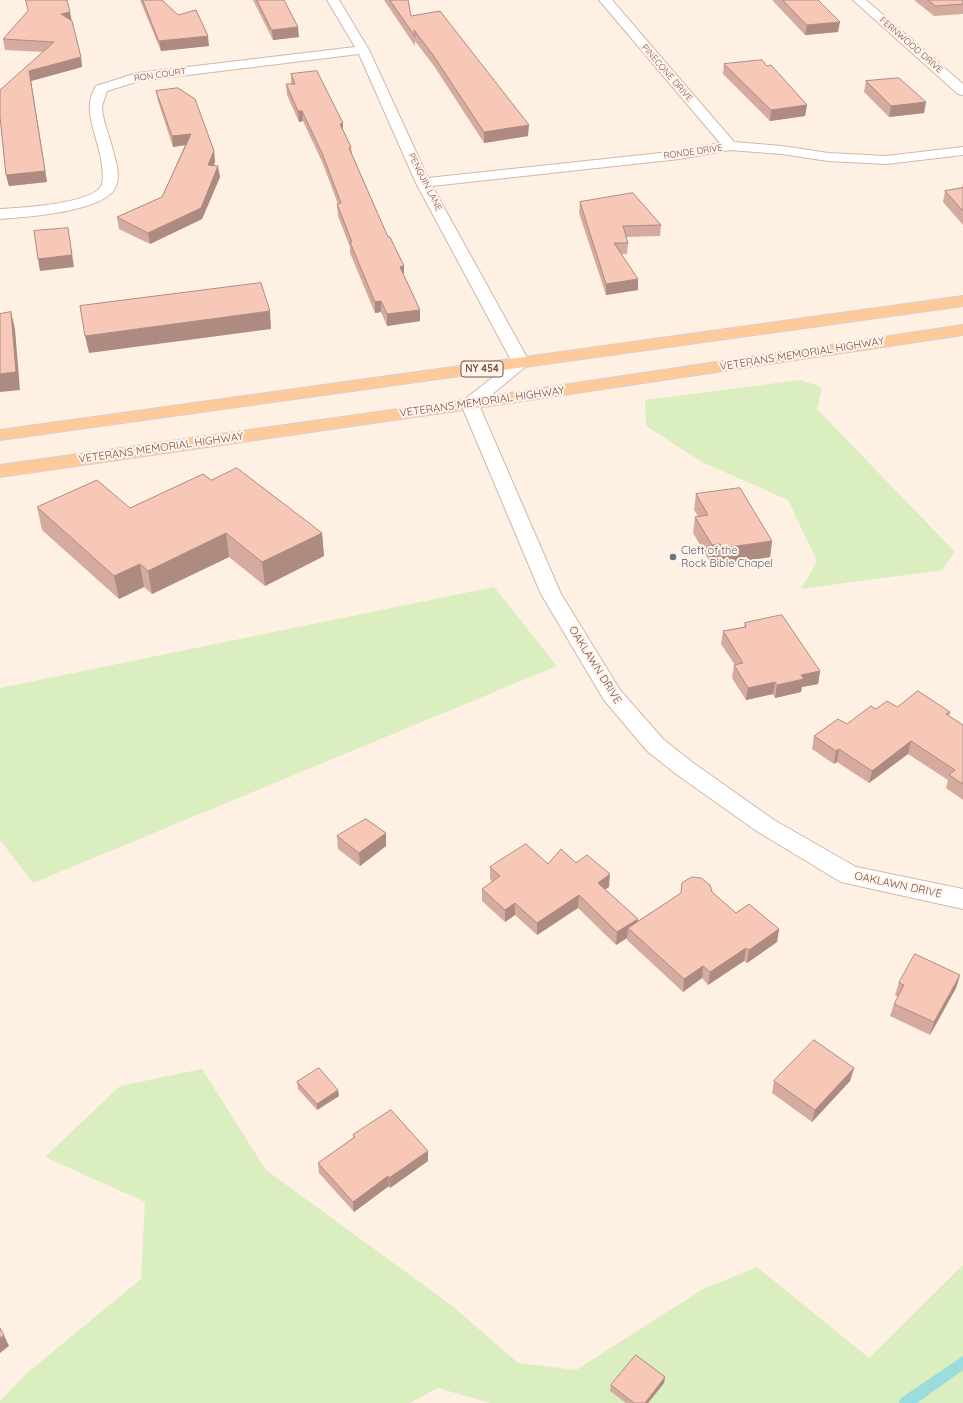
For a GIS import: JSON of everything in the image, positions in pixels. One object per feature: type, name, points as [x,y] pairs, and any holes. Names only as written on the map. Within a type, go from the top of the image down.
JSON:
[{"type":"main road","name":"NY 454","points":[[0,435],[963,302]]},
{"type":"main road","name":"VETERANS MEMORIAL HIGHWAY","points":[[0,471],[470,404],[963,330]]},
{"type":"street","name":"PENGUIN LANE","points":[[333,0],[363,50],[423,183],[521,363]]},
{"type":"street","name":"PINECONE DRIVE","points":[[605,0],[730,146]]},
{"type":"street","name":"FERNWOOD DRIVE","points":[[860,0],[963,91]]},
{"type":"street","name":"RON COURT","points":[[0,214],[58,208],[97,197],[106,191],[110,185],[111,176],[95,108],[102,90],[137,77],[363,50]]},
{"type":"street","name":"RONDE DRIVE","points":[[423,183],[679,155],[730,146],[782,150],[828,157],[886,160],[963,151]]},
{"type":"street","points":[[470,404],[521,363]]},
{"type":"street","name":"OAKLAWN DRIVE","points":[[470,404],[551,594],[612,695],[655,745],[684,768],[766,826],[850,875],[963,899]]},
{"type":"green space","points":[[800,380],[822,387],[817,409],[955,552],[942,570],[801,589],[817,561],[788,500],[702,462],[646,426],[645,400]]},
{"type":"green space","points":[[494,587],[557,666],[33,883],[0,840],[0,688]]},
{"type":"green space","points":[[202,1069],[266,1170],[451,1305],[518,1363],[576,1370],[703,1289],[757,1267],[869,1358],[963,1265],[963,1403],[490,1403],[438,1388],[410,1403],[0,1403],[0,1401],[26,1374],[141,1279],[145,1202],[45,1157],[120,1086]]},
{"type":"building","points":[[26,0],[67,0],[70,12],[61,14],[72,21],[81,57],[29,71],[45,171],[6,175],[0,117],[0,90],[54,42],[3,39],[28,11]]},
{"type":"building","points":[[143,0],[162,0],[178,15],[196,10],[208,36],[159,41]]},
{"type":"building","points":[[257,0],[284,0],[298,27],[272,30]]},
{"type":"building","points":[[390,0],[408,0],[411,16],[440,11],[529,125],[484,132],[433,55],[414,30],[415,36]]},
{"type":"building","points":[[783,0],[818,0],[840,22],[807,25]]},
{"type":"building","points":[[928,0],[963,0],[963,4],[936,6]]},
{"type":"building","points":[[762,60],[767,66],[771,65],[807,105],[771,110],[724,64]]},
{"type":"building","points":[[317,71],[343,123],[340,124],[351,147],[349,148],[388,237],[390,237],[404,266],[400,267],[420,310],[387,314],[381,301],[375,302],[350,242],[352,242],[337,204],[341,203],[322,153],[302,111],[298,111],[286,84],[295,84],[291,74]]},
{"type":"building","points":[[899,78],[926,102],[891,106],[866,81]]},
{"type":"building","points":[[178,88],[195,99],[214,151],[208,165],[218,166],[201,208],[148,233],[117,217],[162,197],[191,134],[172,136],[156,91]]},
{"type":"building","points":[[963,188],[963,211],[945,191]]},
{"type":"building","points":[[633,193],[661,225],[623,226],[628,243],[614,243],[638,279],[606,284],[580,202]]},
{"type":"building","points":[[68,228],[72,255],[38,259],[34,231]]},
{"type":"building","points":[[261,283],[270,311],[85,336],[80,306]]},
{"type":"building","points":[[11,312],[16,372],[0,374],[0,314]]},
{"type":"building","points":[[237,468],[322,533],[262,562],[226,533],[148,571],[140,564],[114,576],[37,507],[97,480],[130,508],[203,474],[211,480]]},
{"type":"building","points":[[740,488],[772,541],[723,548],[720,544],[712,545],[695,517],[708,515],[696,494]]},
{"type":"building","points":[[782,615],[820,671],[801,675],[804,679],[777,685],[775,682],[748,688],[734,665],[743,663],[723,631],[746,627],[745,623]]},
{"type":"building","points":[[918,691],[950,712],[946,714],[963,725],[963,784],[949,775],[955,770],[911,741],[872,771],[839,749],[836,751],[814,736],[838,719],[847,724],[871,706],[876,709],[887,701],[897,707]]},
{"type":"building","points":[[366,819],[386,833],[359,853],[337,836]]},
{"type":"building","points":[[526,844],[548,864],[561,849],[576,863],[587,855],[610,874],[598,883],[638,919],[617,932],[579,895],[537,923],[515,903],[505,910],[482,889],[500,876],[490,867]]},
{"type":"building","points":[[692,877],[701,878],[710,885],[712,892],[736,913],[749,904],[779,929],[749,950],[746,948],[710,972],[703,966],[684,979],[628,928],[681,893],[682,883]]},
{"type":"building","points":[[915,954],[960,975],[934,1022],[894,1004],[904,985],[899,983]]},
{"type":"building","points":[[814,1040],[854,1068],[815,1110],[774,1081]]},
{"type":"building","points":[[319,1068],[338,1090],[317,1104],[297,1082]]},
{"type":"building","points":[[391,1110],[428,1151],[389,1178],[388,1176],[353,1202],[318,1163],[355,1137],[353,1135]]},
{"type":"building","points":[[0,1328],[4,1335],[0,1338]]},
{"type":"building","points":[[636,1355],[665,1377],[645,1403],[634,1403],[611,1385]]},
{"type":"waterway","points":[[906,1403],[963,1362]]},
{"type":"place","name":"Cleft of the Rock Bible Chapel","points":[[673,557]]}]
